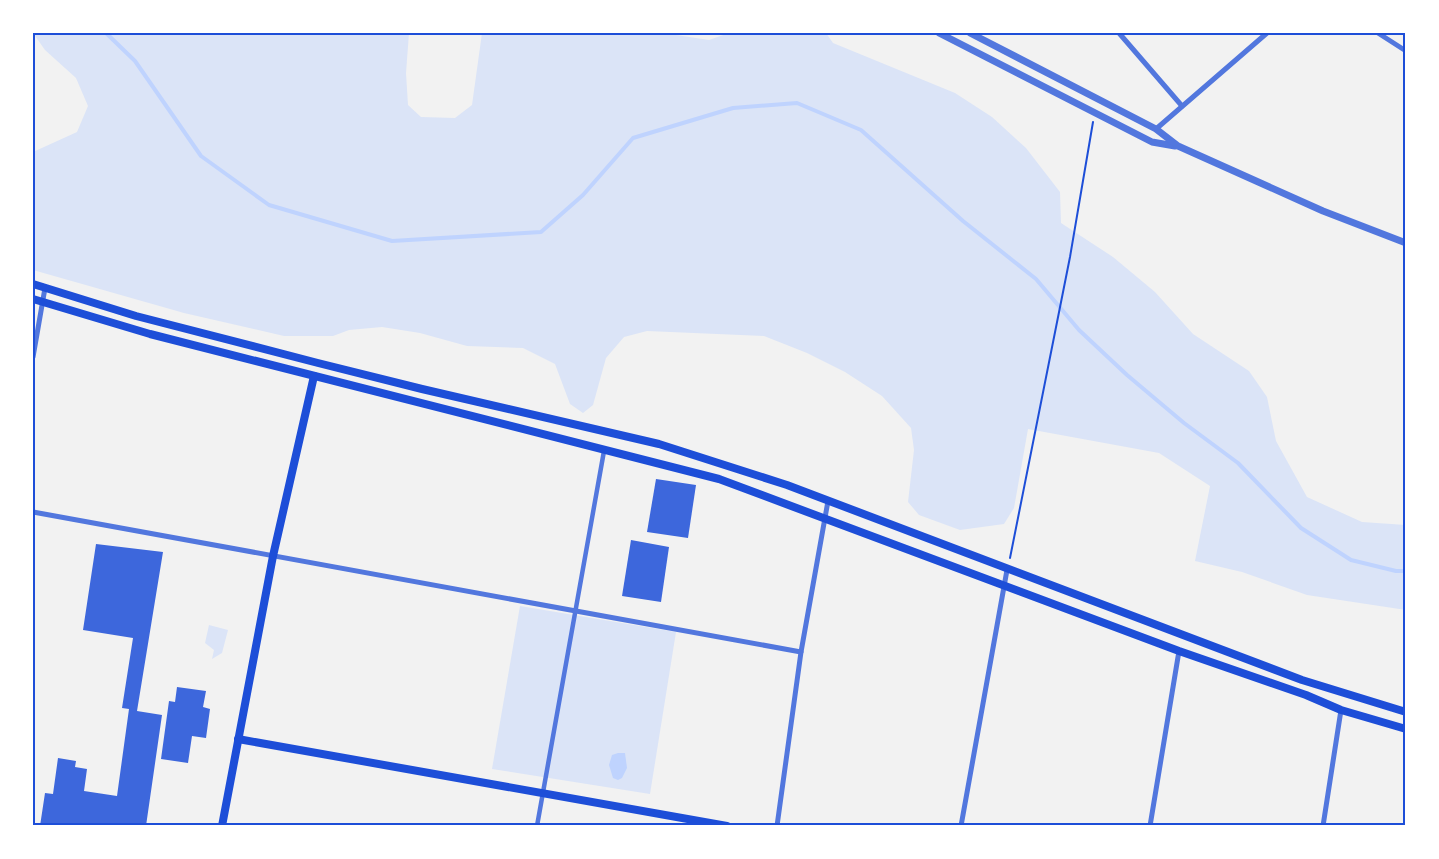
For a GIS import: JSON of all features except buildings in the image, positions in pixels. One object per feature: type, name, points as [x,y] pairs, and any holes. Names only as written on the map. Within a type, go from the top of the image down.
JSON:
[{"type":"main road","points":[[33,284],[136,316],[422,389],[659,444],[787,485],[1302,680],[1406,712]]},
{"type":"main road","points":[[37,300],[150,334],[719,479],[1179,651],[1306,695],[1341,710],[1406,729]]},
{"type":"main road","points":[[222,826],[273,556],[314,376]]},
{"type":"main road","points":[[1133,634],[1139,619]]},
{"type":"main road","points":[[238,739],[727,826]]},
{"type":"street","points":[[939,33],[1152,142],[1178,146]]},
{"type":"street","points":[[970,33],[1156,129],[1178,146],[1323,211],[1406,243]]},
{"type":"street","points":[[1119,33],[1182,106]]},
{"type":"street","points":[[1156,129],[1267,33]]},
{"type":"street","points":[[1378,33],[1406,51]]},
{"type":"street","points":[[33,357],[37,300],[45,288]]},
{"type":"street","points":[[537,826],[604,451]]},
{"type":"street","points":[[777,826],[801,652],[828,501]]},
{"type":"street","points":[[33,512],[801,652]]},
{"type":"street","points":[[961,826],[1007,570]]},
{"type":"street","points":[[1150,826],[1179,651]]},
{"type":"street","points":[[1323,826],[1341,710]]},
{"type":"path","points":[[1007,570],[1041,411],[1095,113]]},
{"type":"shaded area","points":[[33,33],[409,33],[406,73],[408,105],[421,117],[455,118],[472,105],[482,33],[663,33],[709,40],[729,33],[826,33],[833,43],[955,93],[992,117],[1026,148],[1060,192],[1061,223],[1113,257],[1155,292],[1193,334],[1249,371],[1267,397],[1276,441],[1307,497],[1362,522],[1406,525],[1406,610],[1307,595],[1242,572],[1195,561],[1210,486],[1159,453],[1028,429],[1014,508],[1004,524],[960,530],[919,515],[908,502],[914,450],[911,428],[882,396],[845,372],[807,353],[764,336],[647,331],[624,337],[606,358],[593,405],[583,413],[570,404],[555,364],[523,348],[467,346],[420,333],[382,327],[349,330],[333,336],[284,336],[184,313],[33,270],[33,152],[77,132],[88,106],[76,78],[45,50]]},
{"type":"shaded area","points":[[520,606],[676,632],[650,794],[492,769]]},
{"type":"shaded area","points":[[209,625],[228,630],[222,653],[212,659],[214,650],[205,643]]},
{"type":"water","points":[[625,753],[627,768],[622,778],[618,780],[613,778],[609,765],[612,755]]},
{"type":"waterway","points":[[106,33],[135,61],[201,156],[269,205],[392,241],[541,232],[583,195],[633,138],[733,108],[797,103],[861,130],[963,221],[1036,279],[1079,330],[1127,375],[1184,423],[1238,463],[1301,528],[1351,560],[1396,571],[1406,571]]}]
